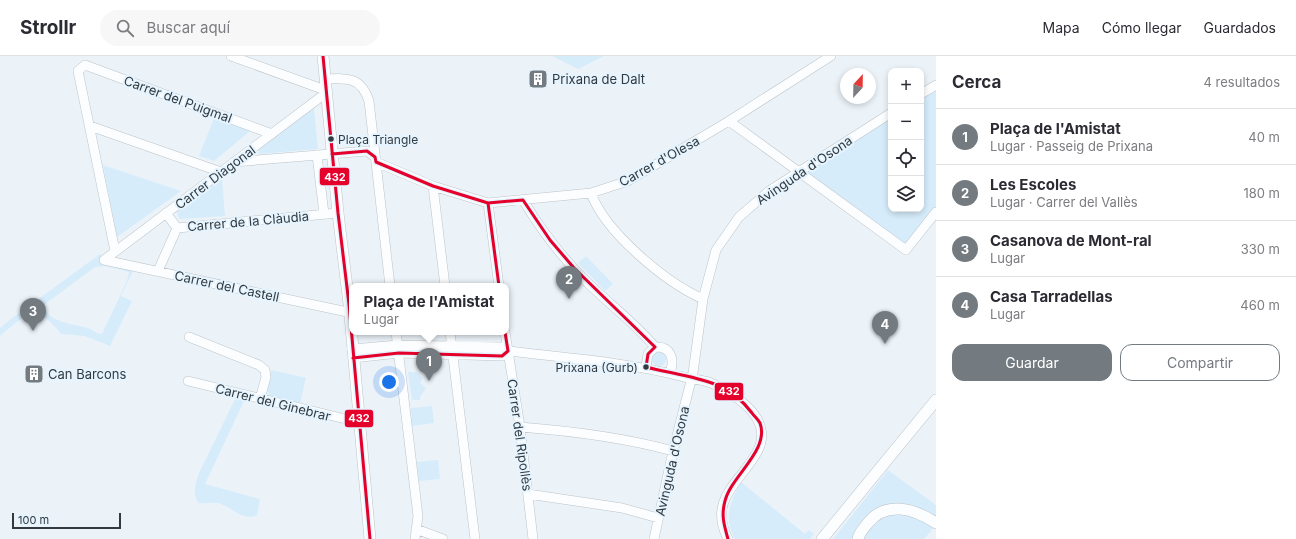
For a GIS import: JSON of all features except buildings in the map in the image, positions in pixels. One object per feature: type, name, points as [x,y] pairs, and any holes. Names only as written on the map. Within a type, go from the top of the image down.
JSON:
[{"type":"street","points":[[231,56],[325,87],[354,80],[365,89],[369,101],[390,283]]},
{"type":"street","points":[[323,56],[338,213],[349,297]]},
{"type":"street","name":"Carrer d'Olesa","points":[[234,162],[367,151],[376,160],[433,186],[488,203],[591,193],[628,181],[729,121],[831,56]]},
{"type":"street","name":"Carrer del Puigmal","points":[[90,126],[78,71],[85,65],[272,134]]},
{"type":"street","points":[[924,92],[936,85]]},
{"type":"street","name":"Carrer Diagonal","points":[[104,260],[272,134],[325,87]]},
{"type":"street","name":"Avinguda d'Osona","points":[[654,539],[673,451],[692,378],[703,299],[716,250],[739,217],[769,191],[798,171],[888,115]]},
{"type":"street","points":[[729,121],[906,250],[936,212]]},
{"type":"street","points":[[90,126],[221,172]]},
{"type":"street","points":[[90,126],[115,251]]},
{"type":"street","points":[[317,155],[324,214]]},
{"type":"street","points":[[433,186],[445,283]]},
{"type":"street","points":[[591,193],[596,206],[634,250],[661,273],[689,293],[703,299]]},
{"type":"street","points":[[523,200],[537,224],[566,260],[583,278],[642,332],[655,347],[665,349],[671,355],[672,362],[670,373]]},
{"type":"street","points":[[488,203],[499,283]]},
{"type":"street","name":"Carrer de la Clàudia","points":[[166,213],[176,228],[338,213]]},
{"type":"street","points":[[158,271],[176,228]]},
{"type":"street","name":"Carrer del Castell","points":[[104,260],[349,312]]},
{"type":"street","points":[[352,335],[358,422],[370,539]]},
{"type":"street","points":[[397,335],[418,516],[415,539]]},
{"type":"street","points":[[450,335],[475,539]]},
{"type":"street","name":"Carrer del Ripollès","points":[[505,335],[520,427],[533,539]]},
{"type":"street","points":[[189,337],[259,365],[265,370],[266,377],[260,399]]},
{"type":"street","points":[[646,367],[648,354],[655,347]]},
{"type":"street","points":[[352,353],[399,349],[452,350],[502,356],[508,351],[646,367],[711,383],[737,398],[752,410],[761,425],[761,440],[758,449],[731,485],[723,505],[722,521],[728,539]]},
{"type":"street","name":"Carrer del Ginebrar","points":[[188,381],[358,422]]},
{"type":"street","points":[[822,539],[936,400]]},
{"type":"street","points":[[520,427],[563,430],[608,436],[673,451]]},
{"type":"street","points":[[528,494],[614,507],[658,518]]},
{"type":"street","points":[[858,539],[858,535],[871,519],[887,510],[906,508],[925,515],[936,523]]},
{"type":"street","points":[[416,528],[443,539]]},
{"type":"shaded area","points":[[552,56],[604,56],[578,69]]},
{"type":"shaded area","points":[[936,85],[936,212],[906,250],[798,172],[888,115],[888,212],[924,212],[924,92]]},
{"type":"shaded area","points":[[314,108],[318,149],[259,154],[259,150]]},
{"type":"shaded area","points":[[214,118],[250,131],[214,161],[199,156]]},
{"type":"shaded area","points":[[103,165],[181,191],[117,237]]},
{"type":"shaded area","points":[[222,178],[225,216],[179,219],[177,212]]},
{"type":"shaded area","points":[[100,254],[106,262],[133,271],[121,296],[132,301],[110,346],[85,336],[61,334],[44,317],[37,314],[31,314],[24,317],[0,336],[0,328]],"holes":[[[105,266],[129,272],[127,281],[102,334],[98,334],[85,327],[63,322],[50,316],[46,311],[44,305],[95,267]]]},
{"type":"shaded area","points":[[586,256],[613,284],[605,291],[578,263]]},
{"type":"shaded area","points":[[656,352],[662,352],[666,356],[666,362],[662,366],[656,366],[652,362],[652,356]]},
{"type":"shaded area","points":[[272,370],[306,378],[300,404],[271,397],[267,388]]},
{"type":"shaded area","points":[[408,372],[416,372],[423,378],[420,383],[426,388],[420,397],[420,400],[412,400]]},
{"type":"shaded area","points":[[237,395],[246,397],[205,484],[260,499],[257,515],[252,517],[237,513],[218,503],[199,503],[195,496],[199,473]]},
{"type":"shaded area","points":[[432,406],[434,423],[412,426],[411,408]]},
{"type":"shaded area","points":[[438,460],[440,479],[419,481],[417,462]]},
{"type":"shaded area","points":[[888,470],[936,505],[936,525],[924,539],[833,539]]},
{"type":"shaded area","points":[[741,482],[805,534],[809,530],[814,534],[810,539],[735,539],[729,524],[729,510]]},
{"type":"transit line","name":"432","points":[[323,56],[338,213],[349,304]]},
{"type":"transit line","name":"432","points":[[332,154],[367,151],[375,157],[376,162],[433,186],[488,203],[523,200],[550,240],[574,268],[655,347],[648,354],[646,367],[709,382],[727,390],[741,400],[760,423],[762,433],[760,443],[755,453],[734,482],[725,501],[723,515],[728,539]]},
{"type":"transit line","name":"432","points":[[488,203],[499,283]]},
{"type":"transit line","name":"432","points":[[352,335],[370,539]]},
{"type":"transit line","name":"432","points":[[353,358],[399,353],[502,356],[508,351],[505,335]]},
{"type":"place","name":"Prixana de Dalt","points":[[538,79]]},
{"type":"place","name":"Plaça Triangle","points":[[331,139]]},
{"type":"place","name":"Les Escoles","points":[[569,299]]},
{"type":"place","name":"Casanova de Mont-ral","points":[[33,331]]},
{"type":"place","name":"Casa Tarradellas","points":[[885,344]]},
{"type":"place","name":"Prixana (Gurb)","points":[[646,367]]},
{"type":"place","name":"Can Barcons","points":[[34,374]]},
{"type":"place","name":"Plaça de l'Amistat","points":[[429,381]]}]
